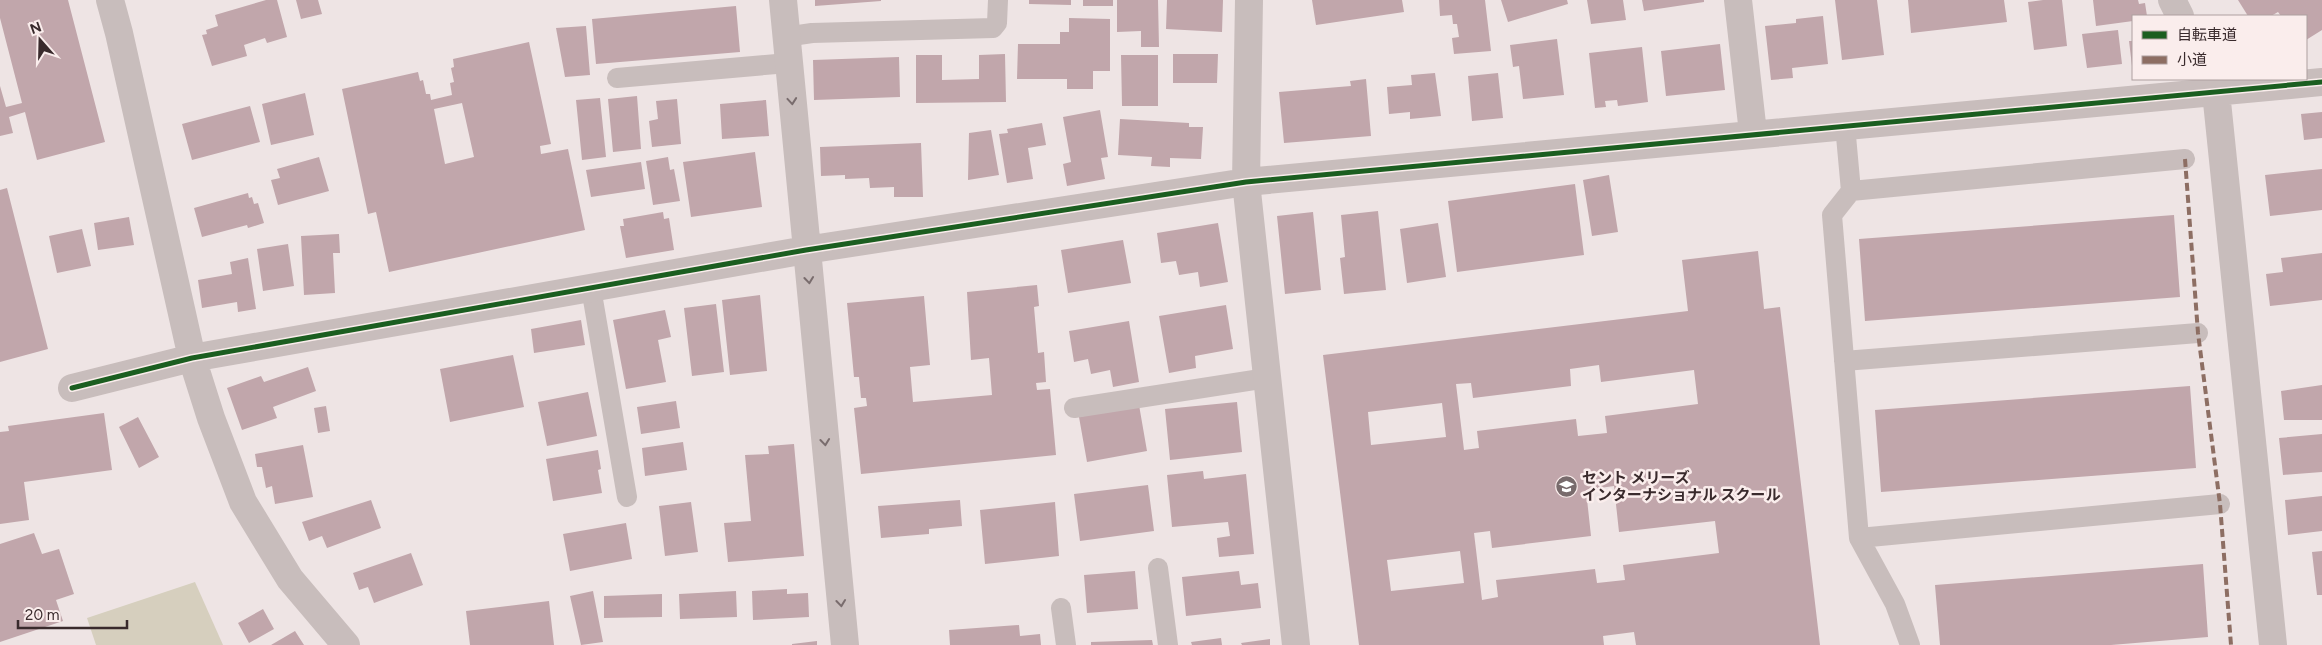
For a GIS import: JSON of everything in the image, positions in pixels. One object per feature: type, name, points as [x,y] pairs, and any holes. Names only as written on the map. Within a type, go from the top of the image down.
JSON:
[{"type":"street","points":[[110,0],[120,33],[192,358],[211,418],[243,502],[290,579],[346,645]]},
{"type":"street","points":[[783,0],[845,645]]},
{"type":"street","points":[[1249,0],[1246,182],[1296,645]]},
{"type":"street","points":[[1738,0],[1753,133]]},
{"type":"street","points":[[2172,0],[2180,15]]},
{"type":"street","points":[[72,388],[192,358],[806,250],[1246,182],[1845,125],[2213,86],[2322,82]]},
{"type":"street","points":[[2213,86],[2273,645]]},
{"type":"lane","points":[[785,36],[812,32],[993,28],[997,23],[998,0]]},
{"type":"lane","points":[[617,78],[788,63]]},
{"type":"lane","points":[[1845,125],[1851,191],[1832,215],[1859,538],[1895,604],[1910,645]]},
{"type":"lane","points":[[1851,191],[2185,159]]},
{"type":"lane","points":[[591,288],[627,497]]},
{"type":"lane","points":[[1844,361],[2198,332]]},
{"type":"lane","points":[[1074,408],[1267,378]]},
{"type":"lane","points":[[1859,538],[2220,504]]},
{"type":"lane","points":[[1158,568],[1168,645]]},
{"type":"lane","points":[[1061,608],[1066,645]]},
{"type":"shaded area","points":[[195,582],[223,645],[96,645],[87,618]]},
{"type":"building","points":[[0,0],[68,0],[105,142],[37,160],[25,112],[9,117],[13,133],[0,136],[0,86],[6,107],[22,103],[0,18]]},
{"type":"building","points":[[266,0],[277,0],[287,37],[267,43],[265,38],[244,45],[247,56],[212,66],[202,35],[207,34],[206,30],[218,26],[215,15]]},
{"type":"building","points":[[296,0],[318,0],[322,14],[301,19]]},
{"type":"building","points":[[815,0],[881,0],[881,1],[815,6]]},
{"type":"building","points":[[1029,0],[1071,0],[1071,5],[1029,4]]},
{"type":"building","points":[[1083,0],[1113,0],[1113,6],[1083,6]]},
{"type":"building","points":[[1117,0],[1158,0],[1159,47],[1141,47],[1141,31],[1117,32]]},
{"type":"building","points":[[1167,0],[1223,0],[1222,32],[1166,29]]},
{"type":"building","points":[[1312,0],[1402,0],[1404,12],[1316,25]]},
{"type":"building","points":[[1439,0],[1485,0],[1491,51],[1454,54],[1452,38],[1459,37],[1457,24],[1453,24],[1452,15],[1440,16]]},
{"type":"building","points":[[1501,0],[1567,0],[1568,4],[1508,22]]},
{"type":"building","points":[[1587,0],[1623,0],[1626,20],[1591,24]]},
{"type":"building","points":[[1642,0],[1704,0],[1704,2],[1644,11]]},
{"type":"building","points":[[1835,0],[1877,0],[1884,55],[1842,60]]},
{"type":"building","points":[[1908,0],[2004,0],[2007,22],[1911,33]]},
{"type":"building","points":[[2062,0],[2067,46],[2034,50],[2028,2]]},
{"type":"building","points":[[2093,0],[2138,0],[2139,4],[2145,3],[2147,15],[2132,15],[2132,21],[2096,26]]},
{"type":"building","points":[[2238,0],[2322,0],[2322,30],[2307,39],[2307,15],[2280,15],[2278,12],[2273,15],[2247,15]]},
{"type":"building","points":[[736,6],[740,52],[596,64],[592,19]]},
{"type":"building","points":[[1823,16],[1828,64],[1792,68],[1793,78],[1771,80],[1765,26],[1796,23],[1796,19]]},
{"type":"building","points":[[1069,18],[1110,19],[1110,71],[1093,71],[1093,89],[1067,89],[1067,79],[1017,79],[1018,44],[1060,44],[1060,32],[1069,32]]},
{"type":"building","points":[[586,26],[590,75],[565,77],[556,28]]},
{"type":"building","points":[[2118,30],[2122,64],[2087,68],[2082,34]]},
{"type":"building","points":[[1557,39],[1564,95],[1523,99],[1519,66],[1513,67],[1510,45]]},
{"type":"building","points":[[2129,41],[2132,41],[2132,66]]},
{"type":"building","points":[[529,42],[551,144],[540,146],[541,154],[568,149],[585,230],[389,272],[376,212],[368,214],[342,89],[418,72],[420,81],[423,80],[426,94],[430,94],[431,100],[452,95],[450,83],[454,82],[451,68],[454,67],[453,59]],"holes":[[[462,103],[474,157],[445,164],[434,109]]]},
{"type":"building","points":[[1720,44],[1725,90],[1666,96],[1661,51]]},
{"type":"building","points":[[1642,47],[1648,102],[1618,106],[1617,100],[1605,101],[1606,107],[1595,108],[1589,53]]},
{"type":"building","points":[[1005,54],[1006,102],[916,103],[916,55],[942,55],[942,80],[979,79],[979,55]]},
{"type":"building","points":[[1173,54],[1218,54],[1217,83],[1173,83]]},
{"type":"building","points":[[1121,55],[1158,55],[1158,106],[1122,106]]},
{"type":"building","points":[[899,57],[900,97],[814,100],[813,60]]},
{"type":"building","points":[[1435,73],[1441,116],[1410,119],[1410,112],[1389,114],[1387,87],[1412,85],[1411,75]]},
{"type":"building","points":[[1498,73],[1503,118],[1472,121],[1468,76]]},
{"type":"building","points":[[1366,79],[1371,136],[1284,143],[1279,92],[1351,86],[1350,81]]},
{"type":"building","points":[[305,93],[314,135],[271,145],[262,104]]},
{"type":"building","points":[[637,96],[641,149],[613,152],[608,99]]},
{"type":"building","points":[[600,98],[606,157],[582,160],[576,100]]},
{"type":"building","points":[[677,99],[681,144],[652,147],[649,121],[658,119],[656,101]]},
{"type":"building","points":[[766,100],[769,136],[722,139],[720,104]]},
{"type":"building","points":[[250,106],[260,142],[192,160],[182,124]]},
{"type":"building","points":[[1100,110],[1108,157],[1101,158],[1105,179],[1067,186],[1063,164],[1071,162],[1063,117]]},
{"type":"building","points":[[2322,112],[2322,138],[2304,140],[2301,114]]},
{"type":"building","points":[[1120,119],[1189,123],[1189,127],[1203,127],[1201,159],[1170,158],[1170,167],[1151,166],[1152,157],[1118,155]]},
{"type":"building","points":[[1042,123],[1046,145],[1028,148],[1033,179],[1007,183],[999,134],[1008,133],[1007,129]]},
{"type":"building","points":[[991,130],[999,175],[968,180],[969,133]]},
{"type":"building","points":[[921,143],[923,197],[894,197],[894,187],[870,188],[869,178],[845,179],[845,175],[821,176],[820,147]]},
{"type":"building","points":[[755,152],[762,207],[691,217],[683,162]]},
{"type":"building","points":[[319,157],[329,191],[278,205],[271,180],[280,178],[277,169]]},
{"type":"building","points":[[668,157],[670,170],[674,169],[680,201],[653,205],[646,161]]},
{"type":"building","points":[[641,162],[645,189],[591,197],[586,170]]},
{"type":"building","points":[[2322,169],[2322,210],[2270,216],[2265,175]]},
{"type":"building","points":[[1609,175],[1618,232],[1592,236],[1583,180]]},
{"type":"building","points":[[1575,184],[1584,255],[1457,272],[1448,201]]},
{"type":"building","points":[[7,188],[48,349],[0,362],[0,190]]},
{"type":"building","points":[[248,193],[249,198],[252,197],[254,204],[258,203],[264,223],[248,228],[247,225],[202,237],[194,208]]},
{"type":"building","points":[[1378,211],[1386,290],[1344,294],[1340,258],[1345,257],[1341,215]]},
{"type":"building","points":[[663,212],[664,219],[669,218],[674,250],[626,258],[620,226],[624,226],[623,219]]},
{"type":"building","points":[[1313,212],[1321,290],[1285,294],[1277,216]]},
{"type":"building","points":[[2174,215],[2180,297],[1865,321],[1859,239]]},
{"type":"building","points":[[129,217],[134,245],[98,250],[94,223]]},
{"type":"building","points":[[1218,223],[1228,282],[1200,287],[1198,272],[1179,275],[1176,261],[1161,263],[1157,233]]},
{"type":"building","points":[[1438,223],[1446,277],[1407,283],[1400,229]]},
{"type":"building","points":[[82,229],[91,266],[57,273],[49,236]]},
{"type":"building","points":[[339,234],[340,253],[333,253],[335,293],[304,295],[301,236]]},
{"type":"building","points":[[1123,240],[1131,283],[1068,293],[1061,250]]},
{"type":"building","points":[[288,244],[294,286],[263,291],[257,249]]},
{"type":"building","name":"セント メリーズ インターナショナル スクール","points":[[1758,251],[1764,309],[1780,307],[1820,645],[1636,645],[1634,632],[1603,636],[1604,645],[1359,645],[1323,355],[1688,311],[1682,260]],"holes":[[[1599,365],[1601,382],[1694,370],[1698,404],[1605,416],[1607,433],[1578,436],[1576,419],[1477,431],[1479,448],[1464,450],[1456,384],[1471,383],[1473,398],[1571,386],[1570,369]],[[1442,403],[1446,437],[1371,445],[1368,412]],[[1614,486],[1619,532],[1715,521],[1719,553],[1623,565],[1625,580],[1597,583],[1595,569],[1496,580],[1498,597],[1482,600],[1474,533],[1490,531],[1492,548],[1591,536],[1586,490]],[[1460,551],[1464,583],[1391,591],[1387,560]]]},
{"type":"building","points":[[2322,253],[2322,300],[2270,306],[2266,274],[2283,272],[2281,258]]},
{"type":"building","points":[[248,258],[256,309],[238,312],[237,302],[202,308],[198,280],[232,274],[230,262]]},
{"type":"building","points":[[1037,285],[1039,306],[1034,307],[1038,353],[1044,352],[1046,382],[1036,383],[1037,390],[1050,389],[1056,455],[861,474],[854,408],[867,406],[866,398],[861,398],[859,377],[854,377],[847,303],[924,296],[930,365],[910,367],[913,402],[992,395],[989,358],[971,360],[967,292]]},
{"type":"building","points":[[760,295],[767,371],[730,375],[722,300]]},
{"type":"building","points":[[716,304],[724,372],[692,376],[684,308]]},
{"type":"building","points":[[1226,305],[1233,349],[1195,356],[1196,368],[1169,373],[1159,316]]},
{"type":"building","points":[[665,310],[671,337],[658,340],[666,382],[626,389],[613,320]]},
{"type":"building","points":[[581,320],[585,345],[534,353],[531,329]]},
{"type":"building","points":[[1129,321],[1139,382],[1113,387],[1110,370],[1091,374],[1088,359],[1074,362],[1069,331]]},
{"type":"building","points":[[513,355],[524,407],[450,422],[440,369]]},
{"type":"building","points":[[308,367],[316,391],[273,407],[277,418],[242,430],[227,388],[261,376],[264,382]]},
{"type":"building","points":[[2322,385],[2322,420],[2284,420],[2281,391]]},
{"type":"building","points":[[2190,386],[2196,468],[1881,492],[1875,410]]},
{"type":"building","points":[[588,392],[597,436],[547,446],[538,402]]},
{"type":"building","points":[[676,401],[680,428],[641,434],[637,407]]},
{"type":"building","points":[[1237,402],[1242,452],[1170,460],[1165,409]]},
{"type":"building","points":[[1139,405],[1147,451],[1087,462],[1079,417]]},
{"type":"building","points":[[326,406],[330,431],[318,433],[314,408]]},
{"type":"building","points":[[104,413],[112,470],[24,482],[29,520],[0,524],[0,432],[9,431],[8,426]]},
{"type":"building","points":[[138,417],[159,457],[139,468],[119,427]]},
{"type":"building","points":[[2322,434],[2322,472],[2283,475],[2279,438]]},
{"type":"building","points":[[683,442],[687,470],[645,476],[642,448]]},
{"type":"building","points":[[794,444],[804,556],[728,562],[724,523],[751,521],[745,455],[769,454],[768,446]]},
{"type":"building","points":[[303,445],[313,497],[275,504],[272,486],[266,488],[262,467],[257,467],[255,454]]},
{"type":"building","points":[[598,450],[601,469],[598,470],[602,493],[553,501],[546,459]]},
{"type":"building","points":[[1203,471],[1204,479],[1246,474],[1254,554],[1219,557],[1217,538],[1230,536],[1228,522],[1172,527],[1167,475]]},
{"type":"building","points":[[1148,485],[1154,531],[1080,541],[1074,494]]},
{"type":"building","points":[[2322,496],[2322,531],[2288,535],[2285,500]]},
{"type":"building","points":[[371,500],[381,528],[327,548],[322,536],[309,541],[302,522]]},
{"type":"building","points":[[960,500],[962,526],[929,529],[929,534],[881,538],[878,506]]},
{"type":"building","points":[[691,502],[698,552],[665,556],[659,506]]},
{"type":"building","points":[[1055,502],[1059,556],[985,564],[980,510]]},
{"type":"building","points":[[626,523],[632,559],[570,571],[563,534]]},
{"type":"building","points":[[34,533],[42,554],[59,549],[74,594],[56,600],[63,621],[0,642],[0,544]]},
{"type":"building","points":[[2322,551],[2322,595],[2317,595],[2312,552]]},
{"type":"building","points":[[411,553],[423,585],[374,603],[368,587],[359,590],[353,573]]},
{"type":"building","points":[[2203,564],[2208,637],[2111,645],[1940,645],[1935,585]]},
{"type":"building","points":[[1135,571],[1138,609],[1087,613],[1084,575]]},
{"type":"building","points":[[1239,571],[1241,585],[1258,583],[1261,608],[1186,616],[1182,577]]},
{"type":"building","points":[[787,589],[787,594],[808,593],[809,617],[753,620],[752,591]]},
{"type":"building","points":[[593,591],[603,642],[581,645],[570,596]]},
{"type":"building","points":[[736,591],[737,617],[680,619],[679,594]]},
{"type":"building","points":[[662,594],[662,617],[604,618],[604,596]]},
{"type":"building","points":[[549,601],[554,645],[470,645],[466,611]]},
{"type":"building","points":[[263,609],[274,629],[249,643],[238,623]]},
{"type":"building","points":[[1019,625],[1020,636],[1040,634],[1041,645],[950,645],[949,630]]},
{"type":"building","points":[[295,631],[304,645],[271,645]]},
{"type":"building","points":[[1221,638],[1222,645],[1192,645],[1191,642]]},
{"type":"building","points":[[1270,639],[1270,645],[1242,645],[1241,643]]},
{"type":"building","points":[[1152,640],[1153,645],[1091,645],[1091,642]]},
{"type":"building","points":[[817,641],[817,645],[792,645],[792,644]]},
{"type":"marked path","points":[[2185,159],[2198,333],[2220,504],[2231,645]]},
{"type":"cycle path","points":[[72,388],[192,358],[806,250],[1246,182],[2322,82]]},
{"type":"place","name":"セント メリーズ インターナショナル スクール","points":[[1566,487]]}]
